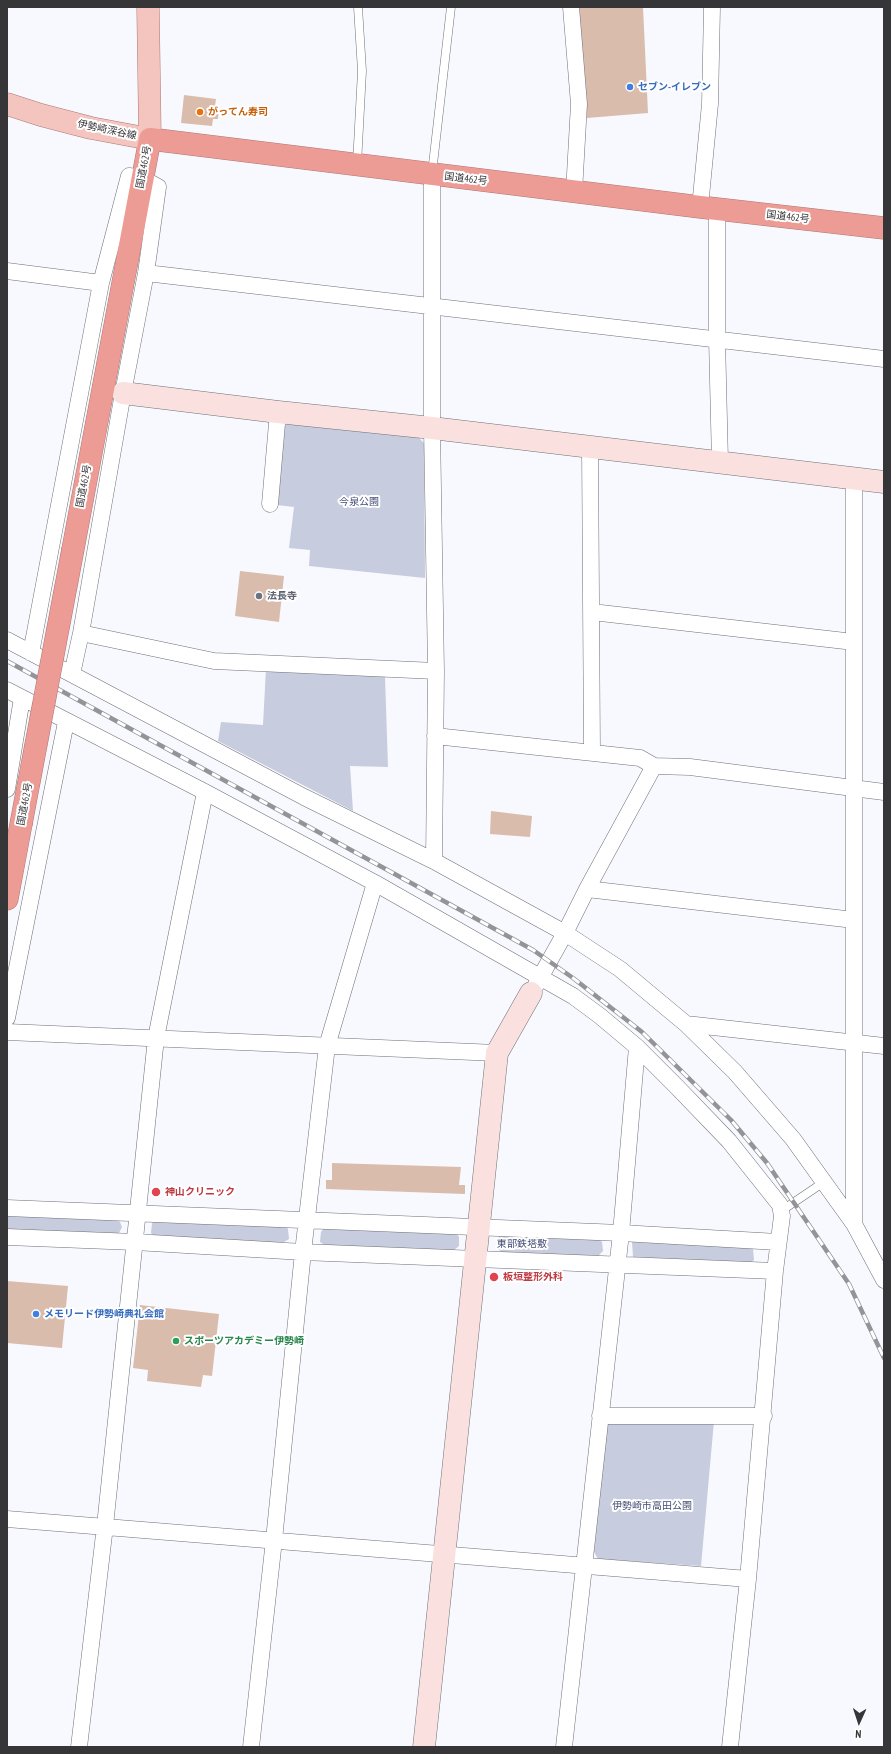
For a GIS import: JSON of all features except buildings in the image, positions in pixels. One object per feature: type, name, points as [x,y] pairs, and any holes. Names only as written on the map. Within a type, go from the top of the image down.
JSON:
[{"type":"highway","name":"国道462号","points":[[7,899],[150,139],[574,192],[884,228]]},
{"type":"main road","name":"伊勢崎深谷線","points":[[7,104],[48,117],[91,128],[150,139],[148,7]]},
{"type":"street","points":[[571,7],[579,104],[574,192]]},
{"type":"street","points":[[712,7],[709,208],[717,339],[720,462]]},
{"type":"street","points":[[432,174],[431,306],[436,671],[434,861]]},
{"type":"street","points":[[31,653],[101,283],[129,176],[142,178],[158,187],[146,273],[122,393],[81,633],[72,674]]},
{"type":"street","points":[[7,271],[101,283]]},
{"type":"street","points":[[146,273],[884,359]]},
{"type":"street","points":[[122,393],[278,412],[590,446],[884,482]]},
{"type":"street","points":[[270,504],[278,412]]},
{"type":"street","points":[[590,446],[592,752]]},
{"type":"street","points":[[854,478],[854,1224]]},
{"type":"street","points":[[592,612],[854,642]]},
{"type":"street","points":[[81,633],[214,661],[436,671]]},
{"type":"street","points":[[7,640],[304,797],[434,861],[566,934],[620,969],[686,1024],[735,1072],[794,1139],[854,1224],[884,1280]]},
{"type":"street","points":[[7,690],[66,722],[205,792],[375,883],[536,985],[573,996],[637,1047],[729,1141],[780,1205],[782,1216],[775,1271],[764,1416],[730,1747]]},
{"type":"street","points":[[7,789],[22,698]]},
{"type":"street","points":[[7,1018],[66,722]]},
{"type":"street","points":[[435,736],[592,752],[640,758],[654,766],[690,767],[884,792]]},
{"type":"street","points":[[424,1747],[497,1053],[566,934],[587,889],[654,766]]},
{"type":"street","points":[[79,1747],[106,1526],[156,1038],[205,792]]},
{"type":"street","points":[[251,1747],[274,1540],[303,1252],[327,1046],[375,883]]},
{"type":"street","points":[[587,889],[854,920]]},
{"type":"street","points":[[686,1024],[884,1046]]},
{"type":"street","points":[[7,1032],[497,1053]]},
{"type":"street","points":[[564,1747],[621,1233],[637,1047]]},
{"type":"street","points":[[7,1208],[138,1212],[621,1233],[778,1242]]},
{"type":"street","points":[[7,1237],[135,1242],[303,1252],[775,1271]]},
{"type":"street","points":[[600,1416],[764,1416]]},
{"type":"street","points":[[7,1519],[748,1579]]},
{"type":"lane","points":[[357,164],[362,71],[358,7]]},
{"type":"lane","points":[[432,174],[451,7]]},
{"type":"lane","points":[[781,1211],[824,1182]]},
{"type":"green space","name":"今泉公園","points":[[290,422],[416,435],[424,443],[425,578],[309,566],[310,550],[289,548],[294,507],[277,505],[285,426]]},
{"type":"green space","points":[[266,668],[385,676],[388,767],[350,766],[353,811],[218,741],[221,722],[263,725]]},
{"type":"green space","points":[[7,1212],[113,1216],[120,1222],[122,1227],[119,1233],[111,1236],[7,1233]]},
{"type":"green space","points":[[160,1219],[284,1224],[288,1229],[289,1239],[282,1243],[155,1237],[151,1233],[152,1223]]},
{"type":"green space","points":[[324,1228],[456,1233],[459,1237],[459,1246],[453,1251],[326,1246],[320,1242],[321,1232]]},
{"type":"green space","name":"東部鉄塔敷","points":[[507,1232],[597,1237],[602,1242],[603,1251],[597,1257],[504,1254],[498,1249],[499,1236]]},
{"type":"green space","points":[[632,1242],[750,1245],[753,1249],[754,1260],[749,1264],[636,1259],[633,1257]]},
{"type":"green space","name":"伊勢崎市高田公園","points":[[611,1421],[714,1421],[701,1566],[598,1559],[594,1552],[605,1425]]},
{"type":"railway","points":[[7,661],[533,950],[573,978],[642,1032],[731,1120],[767,1163],[849,1284],[884,1358]]},
{"type":"place","name":"セブン-イレブン","points":[[630,87]]},
{"type":"place","name":"がってん寿司","points":[[200,112]]},
{"type":"place","name":"法長寺","points":[[259,596]]},
{"type":"place","name":"神山クリニック","points":[[156,1192]]},
{"type":"place","name":"板垣整形外科","points":[[494,1277]]},
{"type":"place","name":"メモリード伊勢崎典礼会館","points":[[36,1314]]},
{"type":"place","name":"スポーツアカデミー伊勢崎","points":[[176,1341]]}]
